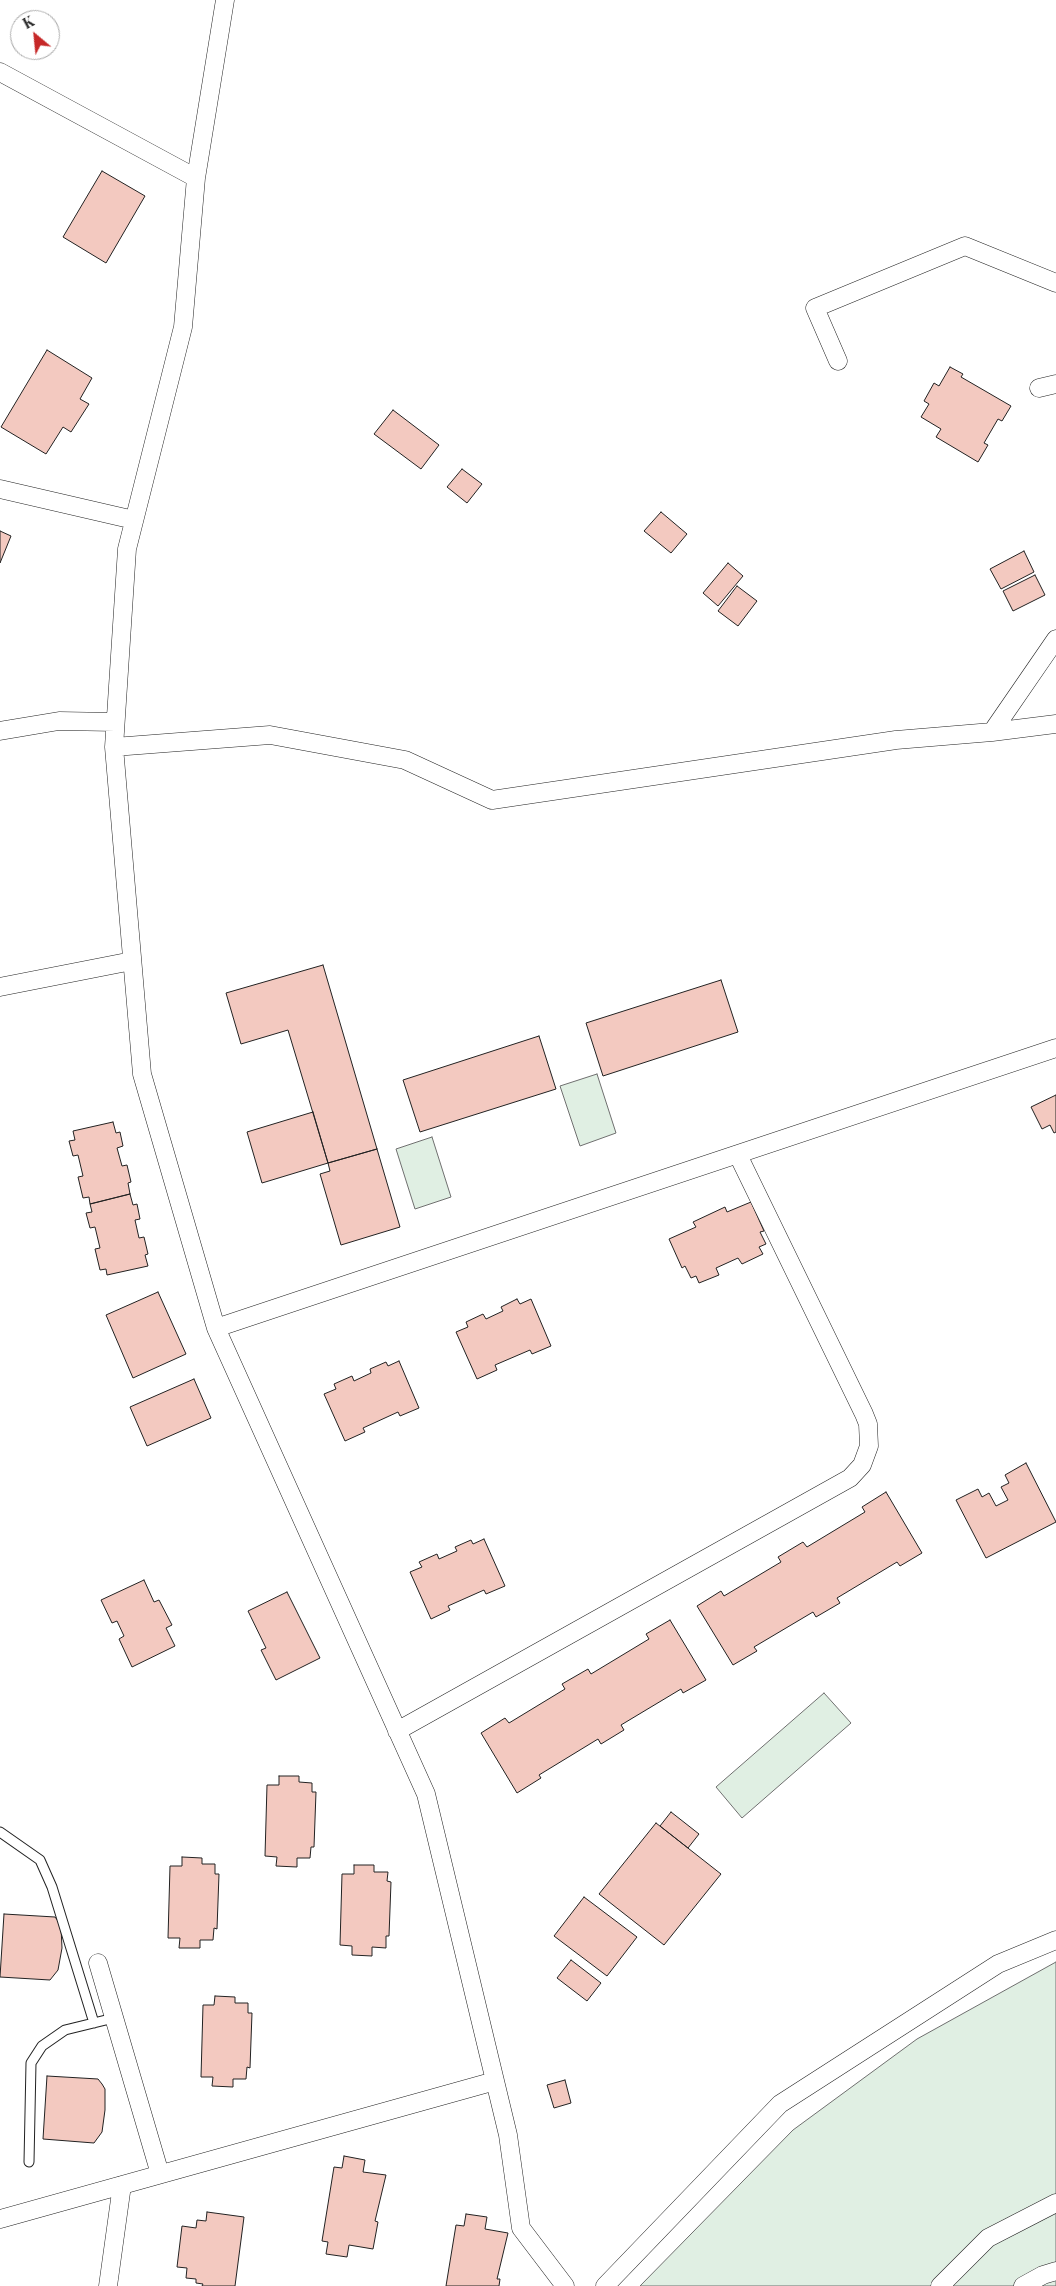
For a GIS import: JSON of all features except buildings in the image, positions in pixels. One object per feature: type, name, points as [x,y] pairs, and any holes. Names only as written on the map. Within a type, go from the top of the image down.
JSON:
[{"type":"street","points":[[225,0],[196,178],[183,327],[126,549],[114,747],[142,1074],[216,1328],[426,1794],[508,2135],[521,2228],[565,2286]]},
{"type":"street","points":[[0,72],[196,178]]},
{"type":"street","points":[[838,361],[814,308],[965,246],[1056,283]]},
{"type":"street","points":[[0,489],[134,520]]},
{"type":"street","points":[[992,732],[1056,640]]},
{"type":"street","points":[[0,731],[59,721],[115,722]]},
{"type":"street","points":[[114,747],[270,735],[405,760],[492,800],[896,740],[992,732],[1056,724]]},
{"type":"street","points":[[0,987],[132,961]]},
{"type":"street","points":[[216,1328],[738,1155],[1008,1062],[1056,1048]]},
{"type":"street","points":[[397,1731],[850,1478],[862,1465],[869,1446],[870,1435],[864,1414],[738,1155]]},
{"type":"street","points":[[605,2286],[780,2104],[998,1964],[1056,1940]]},
{"type":"street","points":[[98,1963],[160,2174]]},
{"type":"street","points":[[0,2219],[495,2081]]},
{"type":"street","points":[[108,2286],[122,2185]]},
{"type":"street","points":[[940,2286],[988,2238],[1056,2203]]},
{"type":"street","points":[[1023,2286],[1042,2275],[1056,2271]]},
{"type":"lane","points":[[0,1832],[40,1860],[52,1887],[94,2023]]},
{"type":"lane","points":[[30,2162],[31,2063],[42,2046],[65,2030],[114,2018]]},
{"type":"green space","points":[[597,1074],[616,1133],[580,1146],[560,1086]]},
{"type":"green space","points":[[432,1137],[451,1197],[415,1209],[396,1149]]},
{"type":"green space","points":[[824,1693],[851,1723],[742,1818],[716,1787]]},
{"type":"green space","points":[[1056,1962],[1056,2286],[640,2286],[793,2130],[917,2039]]}]
